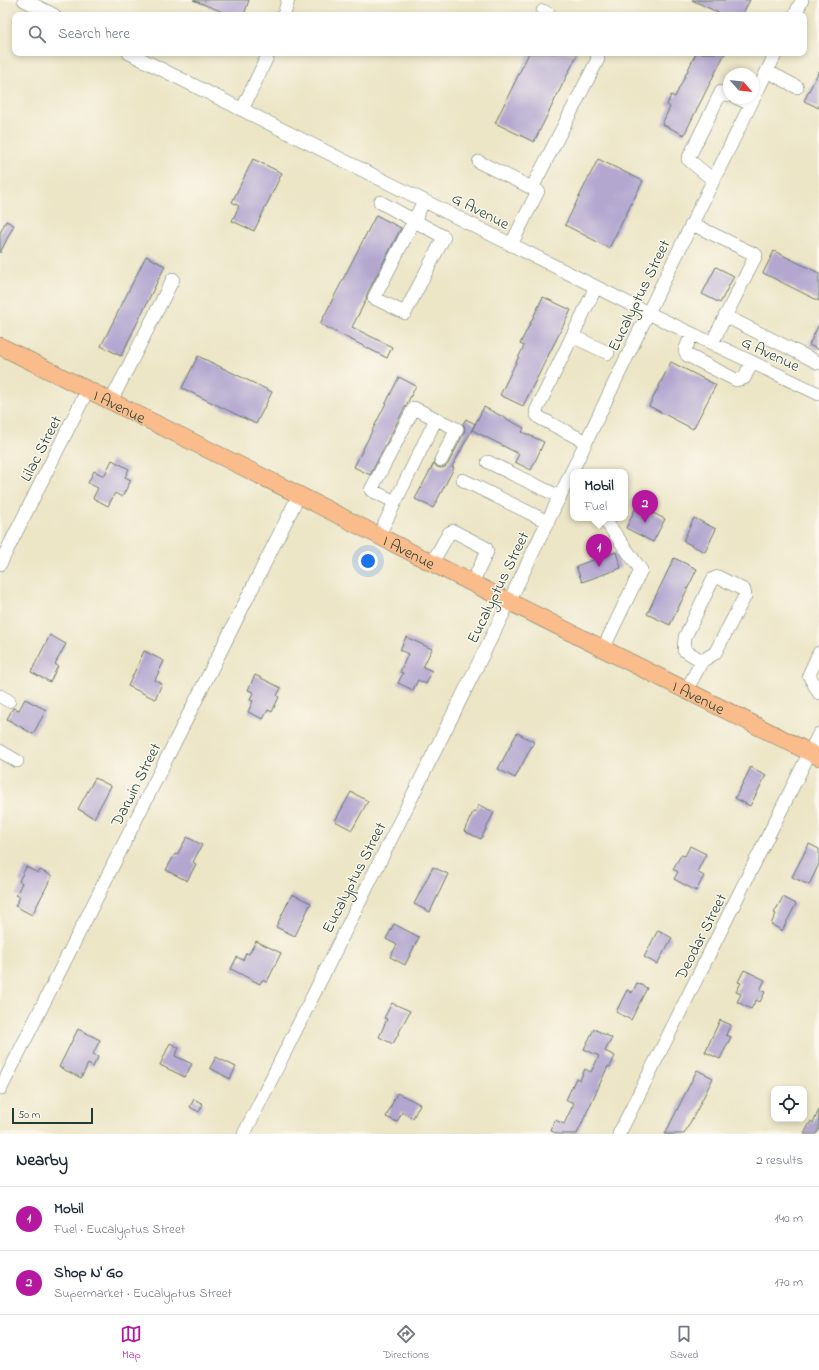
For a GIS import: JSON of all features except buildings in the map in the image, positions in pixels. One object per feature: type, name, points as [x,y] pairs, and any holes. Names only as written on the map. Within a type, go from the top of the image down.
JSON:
[{"type":"main road","name":"I Avenue","points":[[0,346],[815,754]]},
{"type":"street","points":[[24,0],[48,12]]},
{"type":"street","points":[[285,12],[288,0]]},
{"type":"street","points":[[796,12],[802,0]]},
{"type":"street","name":"G Avenue","points":[[135,56],[648,313],[819,394]]},
{"type":"street","points":[[242,110],[268,56]]},
{"type":"street","points":[[532,188],[598,59],[598,56]]},
{"type":"street","name":"Eucalyptus Street","points":[[759,88],[774,56]]},
{"type":"street","points":[[767,71],[797,87]]},
{"type":"street","points":[[713,180],[688,159],[721,92],[723,93]]},
{"type":"street","name":"Eucalyptus Street","points":[[576,469],[586,442],[648,313],[751,104]]},
{"type":"street","points":[[480,162],[538,191],[511,245]]},
{"type":"street","points":[[380,202],[414,220],[444,237],[405,314],[374,298],[414,220],[424,201]]},
{"type":"street","points":[[692,224],[756,255],[712,343]]},
{"type":"street","points":[[111,401],[173,279]]},
{"type":"street","points":[[586,442],[540,418],[536,411],[596,287]]},
{"type":"street","points":[[725,316],[819,363]]},
{"type":"street","points":[[692,334],[685,350],[687,355],[736,380],[744,378],[752,362]]},
{"type":"street","points":[[572,336],[608,353]]},
{"type":"street","name":"Lilac Street","points":[[0,564],[88,389]]},
{"type":"street","points":[[395,502],[372,490],[414,408],[457,429],[441,460]]},
{"type":"street","points":[[379,535],[436,419]]},
{"type":"street","points":[[488,462],[560,497]]},
{"type":"street","points":[[463,480],[548,522]]},
{"type":"street","name":"Eucalyptus Street","points":[[244,1134],[510,602],[560,497],[570,481]]},
{"type":"street","name":"Darwin Street","points":[[1,1088],[299,495]]},
{"type":"street","points":[[603,649],[641,570],[606,521]]},
{"type":"street","points":[[432,563],[449,533],[453,531],[464,536],[486,548],[487,552],[472,583]]},
{"type":"street","points":[[686,690],[702,661],[715,653],[745,596],[744,590],[718,577],[712,579],[685,636],[684,650],[702,661]]},
{"type":"street","points":[[819,653],[809,675],[819,694]]},
{"type":"street","name":"Deodar Street","points":[[619,1134],[815,754],[819,734]]},
{"type":"street","points":[[0,750],[16,761]]},
{"type":"place","name":"Shop N' Go","points":[[645,523]]},
{"type":"place","name":"Mobil","points":[[599,567]]}]
